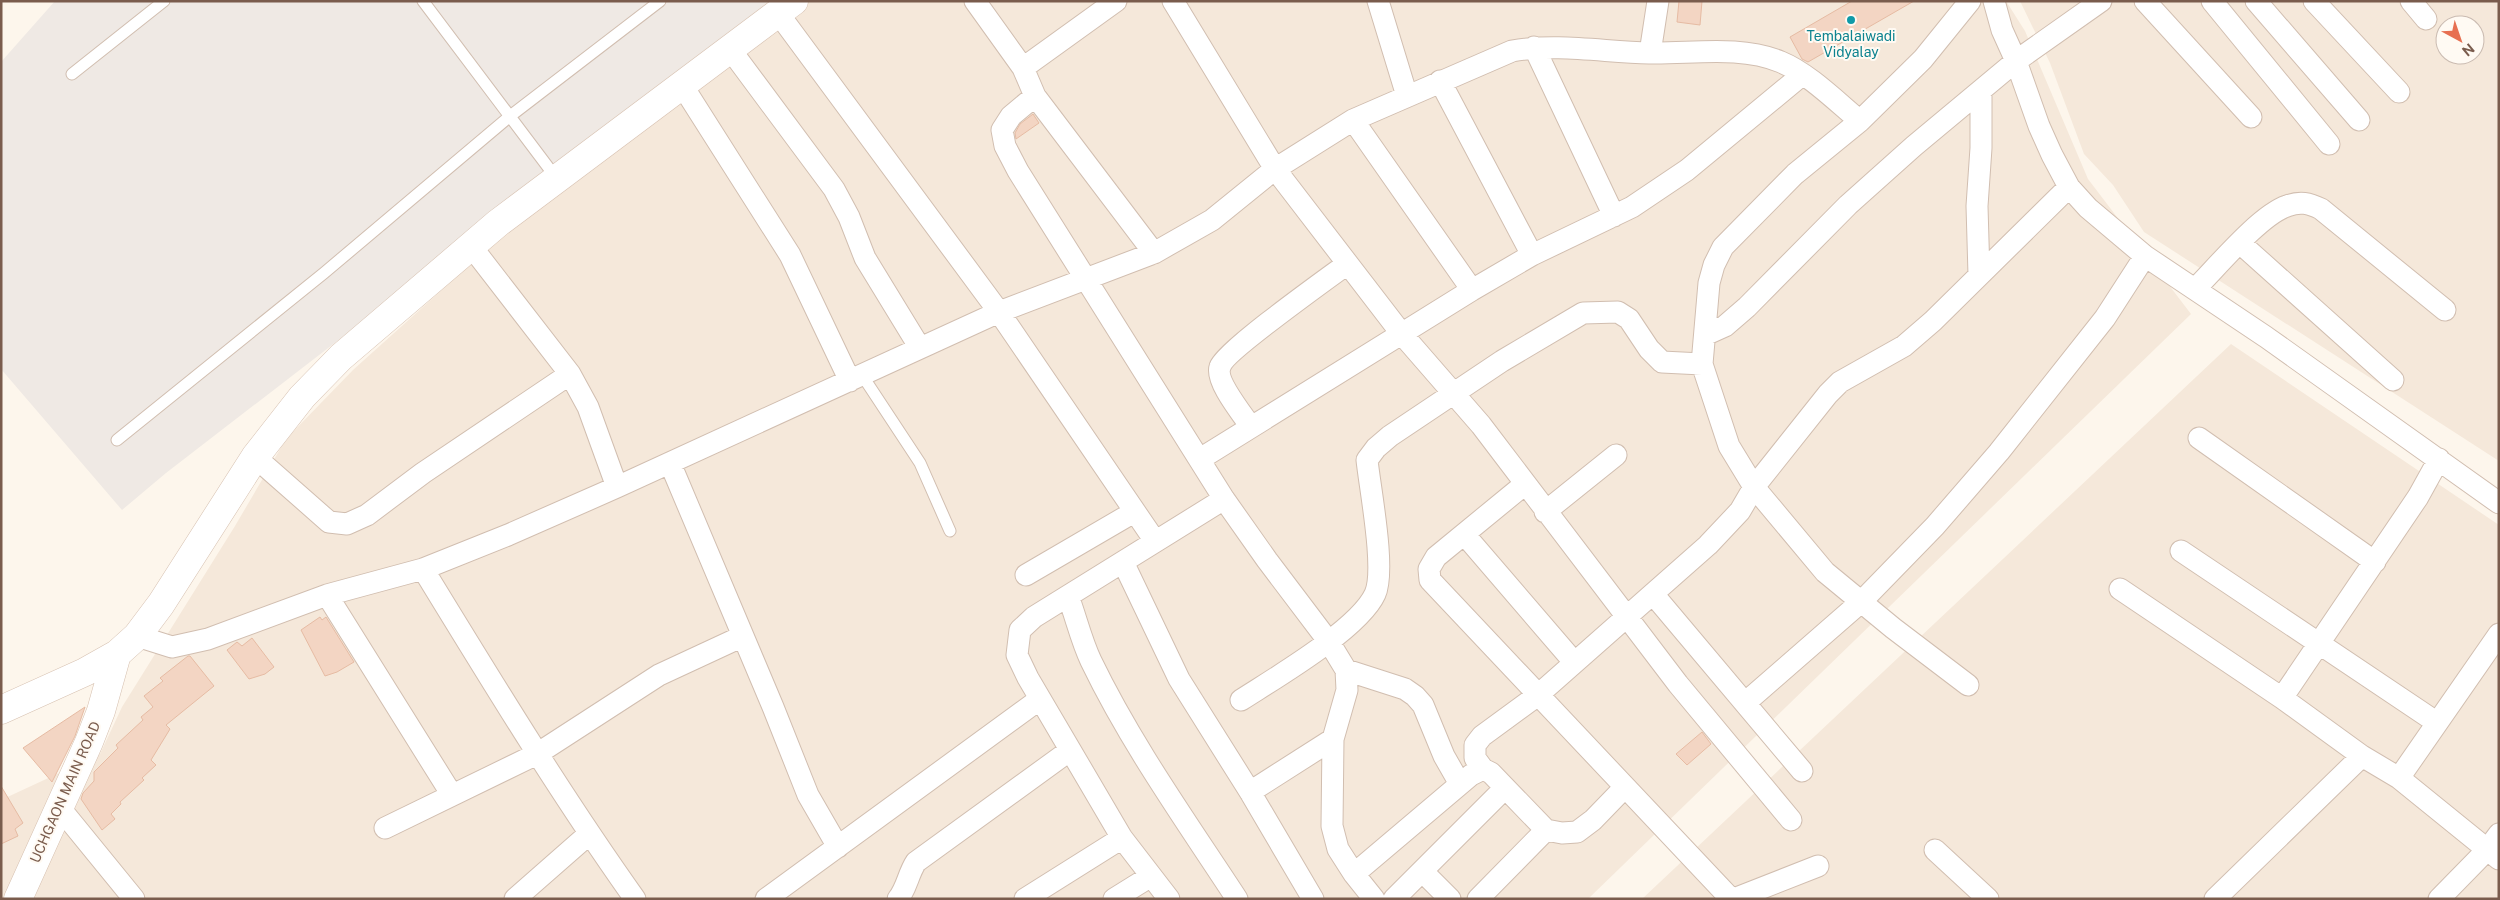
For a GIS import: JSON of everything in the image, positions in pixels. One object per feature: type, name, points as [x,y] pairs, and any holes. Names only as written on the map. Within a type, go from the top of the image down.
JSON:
[{"type":"main road","points":[[1,710],[85,672],[117,654],[137,636],[161,604],[255,457],[302,396],[341,357],[471,246],[786,7]]},
{"type":"main road","name":"UCHGAON MAIN ROAD","points":[[18,899],[59,807],[76,774],[101,711],[117,654]]},
{"type":"street","points":[[975,1],[1023,68],[1035,96],[1154,253]]},
{"type":"street","points":[[1023,68],[1116,1]]},
{"type":"street","points":[[1173,1],[1275,169],[1401,333],[1481,425],[1545,512],[1718,734],[1791,820]]},
{"type":"street","points":[[1378,1],[1407,96]]},
{"type":"street","points":[[1650,53],[1658,1]]},
{"type":"street","points":[[1968,685],[1893,628],[1825,572],[1754,487],[1729,446],[1717,416],[1702,364],[1709,283],[1714,265],[1723,248],[1795,174],[1860,121],[1923,59],[1970,1]]},
{"type":"street","points":[[1994,1],[2002,30],[2016,61],[2039,126],[2069,187],[2088,208],[2145,256],[2196,289],[2499,502]]},
{"type":"street","points":[[1705,335],[1725,326],[1747,307],[1848,205],[1914,146],[2016,61],[2101,1]]},
{"type":"street","points":[[2145,1],[2251,117]]},
{"type":"street","points":[[2212,1],[2329,144]]},
{"type":"street","points":[[2256,1],[2359,120]]},
{"type":"street","points":[[2314,1],[2399,92]]},
{"type":"street","points":[[2411,1],[2426,19]]},
{"type":"street","points":[[786,7],[1094,449],[1155,541]]},
{"type":"street","points":[[1534,47],[1614,216]]},
{"type":"street","points":[[137,636],[161,645],[185,645],[208,639],[327,596],[423,569],[617,487],[999,312],[1088,280],[1154,253],[1212,220],[1275,169],[1353,120],[1512,51],[1534,47],[1650,53],[1704,51],[1761,54],[1783,62],[1802,74],[1860,121]]},
{"type":"street","points":[[730,49],[834,189],[849,217],[865,258],[920,348]]},
{"type":"street","points":[[1200,459],[1401,333],[1532,255],[1632,207],[1687,170],[1802,74]]},
{"type":"street","points":[[1440,81],[1532,255]]},
{"type":"street","points":[[682,85],[790,255],[856,378]]},
{"type":"street","points":[[1980,275],[1977,206],[1981,148],[1981,92]]},
{"type":"street","points":[[1035,96],[1011,116],[1002,130],[1005,146],[1018,170],[1224,499],[1329,642],[1346,670],[1347,690],[1333,739],[1332,826],[1338,849],[1354,874],[1374,899]]},
{"type":"street","points":[[1353,120],[1472,290]]},
{"type":"street","points":[[1625,787],[1593,820],[1577,832],[1562,833],[1546,830],[1504,789],[1492,774],[1482,769],[1474,758],[1475,746],[1538,695],[1625,616],[1708,545],[1740,511],[1754,487],[1790,439],[1840,382],[1904,346],[1933,321],[2069,187]]},
{"type":"street","points":[[2196,289],[2267,218],[2285,206],[2310,203],[2328,215],[2445,310]]},
{"type":"street","points":[[2240,243],[2393,380]]},
{"type":"street","points":[[471,246],[570,374],[588,407],[617,487]]},
{"type":"street","points":[[1744,703],[1862,601],[1934,526],[1999,452],[2104,318],[2145,256]]},
{"type":"street","points":[[1251,427],[1220,380],[1220,367],[1228,356],[1254,334],[1347,264]]},
{"type":"street","points":[[1241,700],[1329,642],[1364,610],[1375,593],[1378,558],[1367,460],[1376,448],[1390,436],[1502,361],[1583,313],[1618,312],[1629,319],[1649,349],[1662,362],[1702,364]]},
{"type":"street","points":[[255,457],[329,522],[347,524],[367,515],[424,472],[570,374]]},
{"type":"street","points":[[2199,438],[2374,562]]},
{"type":"street","points":[[1545,512],[1616,455]]},
{"type":"street","points":[[2282,698],[2316,643],[2418,497],[2439,459]]},
{"type":"street","points":[[670,463],[808,795],[838,847]]},
{"type":"street","points":[[1525,484],[1436,557],[1429,569],[1430,580],[1733,899],[1818,866]]},
{"type":"street","points":[[1169,899],[1122,838],[1040,700],[1017,655],[1020,630],[1034,617],[1224,499]]},
{"type":"street","points":[[1026,574],[1134,512]]},
{"type":"street","points":[[1464,534],[1574,662]]},
{"type":"street","points":[[2181,551],[2436,722]]},
{"type":"street","points":[[1123,562],[1178,679],[1250,792],[1313,899]]},
{"type":"street","points":[[423,569],[536,754],[635,899]]},
{"type":"street","points":[[2120,589],[2282,698],[2362,756],[2399,778],[2495,848],[2439,899]]},
{"type":"street","points":[[1653,594],[1802,771]]},
{"type":"street","points":[[327,596],[452,795]]},
{"type":"street","points":[[1068,596],[1090,659],[1113,701],[1174,802],[1237,899]]},
{"type":"street","points":[[2399,778],[2436,722],[2499,634]]},
{"type":"street","points":[[385,828],[536,754],[659,675],[743,636]]},
{"type":"street","points":[[1346,670],[1405,689],[1415,696],[1424,705],[1444,756],[1460,784]]},
{"type":"street","points":[[766,899],[1040,700]]},
{"type":"street","points":[[1250,792],[1333,739]]},
{"type":"street","points":[[898,899],[916,862],[1069,751]]},
{"type":"street","points":[[2215,899],[2362,756]]},
{"type":"street","points":[[1354,874],[1460,784],[1482,769]]},
{"type":"street","points":[[1394,899],[1504,789]]},
{"type":"street","points":[[59,807],[134,899]]},
{"type":"street","points":[[1478,899],[1546,830]]},
{"type":"street","points":[[515,899],[589,834]]},
{"type":"street","points":[[1025,899],[1122,838]]},
{"type":"street","points":[[1935,850],[1988,899]]},
{"type":"street","points":[[1422,871],[1450,899]]},
{"type":"street","points":[[1114,899],[1151,876]]},
{"type":"lane","points":[[72,74],[164,1]]},
{"type":"lane","points":[[424,1],[557,179]]},
{"type":"lane","points":[[117,440],[324,272],[509,117],[660,1]]},
{"type":"lane","points":[[856,378],[920,462],[950,531]]},
{"type":"shaded area","points":[[55,1],[778,1],[166,473],[122,510],[1,369],[1,62]]},
{"type":"shaded area","points":[[810,1],[2006,1],[2025,31],[2088,179],[2191,314],[1588,899],[1,899],[1,800],[100,754],[122,707],[235,526],[286,439],[353,370],[504,234],[574,184]]},
{"type":"shaded area","points":[[2020,1],[2499,1],[2499,461],[2144,232],[2113,185],[2084,154],[2050,63]]},
{"type":"shaded area","points":[[2231,344],[2499,525],[2499,899],[1642,899]]},
{"type":"building","points":[[1679,1],[1702,1],[1700,25],[1677,22]]},
{"type":"building","name":"Tembalaiwadi Vidyalay","points":[[1852,1],[1914,1],[1808,62],[1802,59],[1790,37]]},
{"type":"building","points":[[1033,114],[1039,123],[1016,139],[1015,133],[1020,124]]},
{"type":"building","points":[[320,617],[322,620],[326,617],[354,662],[337,672],[325,676],[301,630]]},
{"type":"building","points":[[252,638],[274,667],[265,674],[249,679],[227,650],[237,642],[242,646]]},
{"type":"building","points":[[190,656],[214,686],[166,725],[170,729],[151,760],[156,765],[142,778],[144,780],[120,802],[121,804],[111,814],[115,819],[102,830],[81,799],[83,793],[94,781],[94,772],[118,748],[116,745],[143,720],[141,717],[153,707],[144,696],[163,681],[160,678]]},
{"type":"building","points":[[85,707],[75,736],[52,782],[23,748]]},
{"type":"building","points":[[1702,732],[1711,744],[1687,765],[1676,754]]},
{"type":"building","points":[[1,786],[23,823],[15,829],[18,836],[1,844]]},
{"type":"place","name":"Tembalaiwadi Vidyalay","points":[[1851,20]]}]
